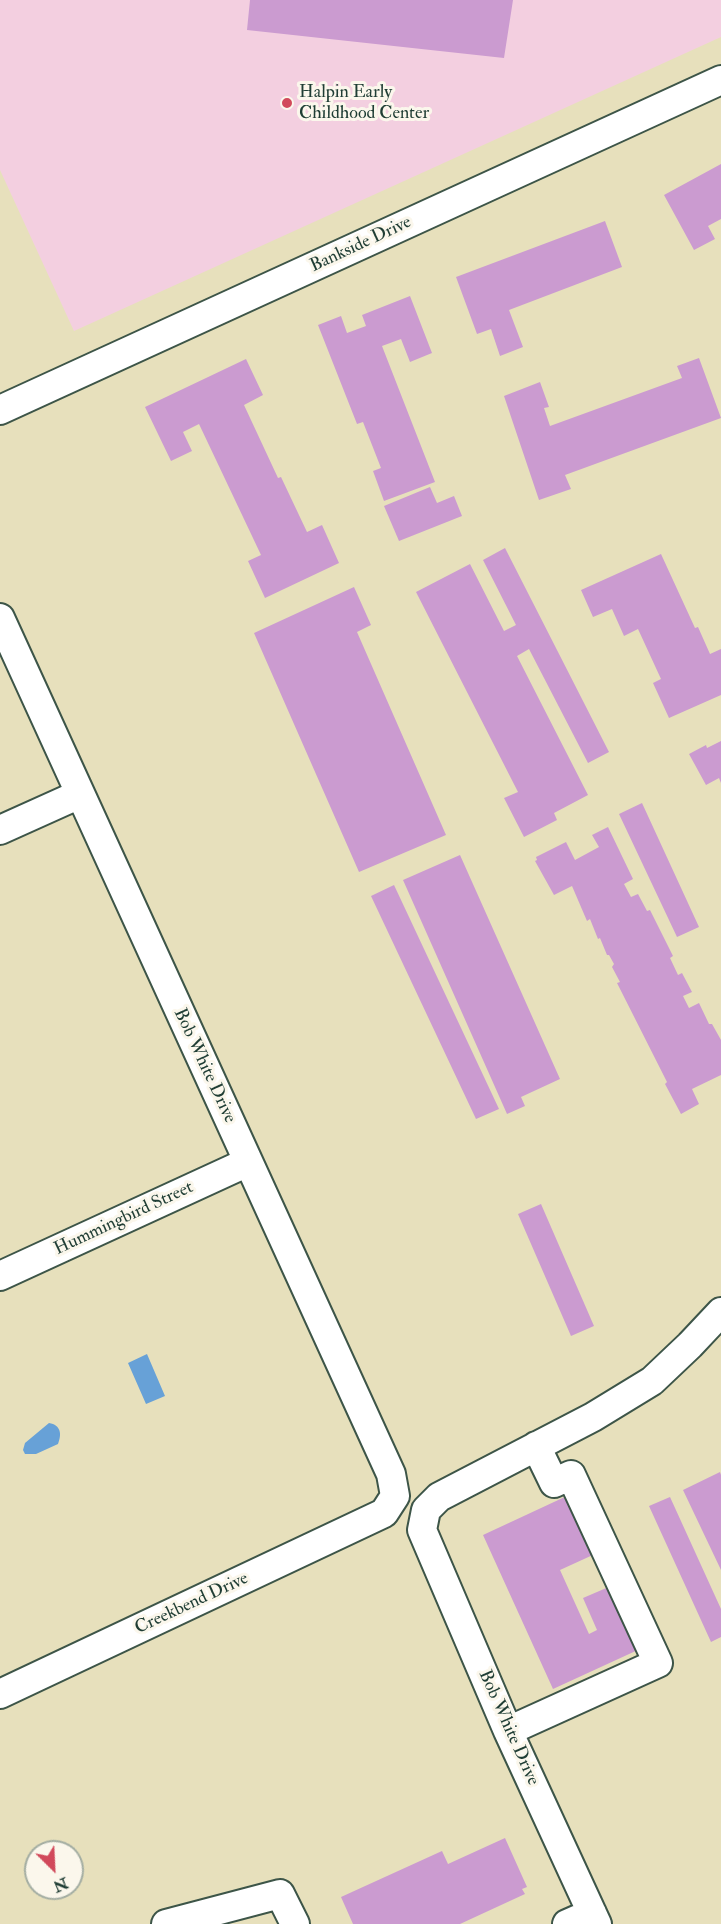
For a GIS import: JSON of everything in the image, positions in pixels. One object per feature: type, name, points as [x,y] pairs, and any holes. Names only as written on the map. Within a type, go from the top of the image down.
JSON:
[{"type":"street","name":"Bankside Drive","points":[[0,410],[721,80]]},
{"type":"street","name":"Bob White Drive","points":[[0,618],[391,1474],[395,1496],[384,1513]]},
{"type":"street","points":[[0,830],[80,794]]},
{"type":"street","name":"Hummingbird Street","points":[[0,1276],[248,1162]]},
{"type":"street","points":[[508,1731],[658,1663],[571,1475],[554,1483],[536,1446],[593,1417],[652,1381],[721,1312]]},
{"type":"street","name":"Bob White Drive","points":[[536,1446],[439,1497],[426,1510],[422,1530],[508,1731],[585,1920]]},
{"type":"street","name":"Creekbend Drive","points":[[0,1694],[384,1513]]},
{"type":"street","points":[[165,1924],[280,1894],[295,1924]]},
{"type":"shaded area","name":"Halpin Early Childhood Center","points":[[0,0],[721,0],[721,37],[74,331],[0,170]]},
{"type":"water","points":[[147,1354],[165,1396],[146,1404],[128,1363]]},
{"type":"water","points":[[49,1423],[60,1430],[58,1444],[36,1454],[25,1454],[23,1450],[25,1443]]},
{"type":"building","points":[[250,0],[513,0],[504,58],[247,30]]},
{"type":"building","points":[[721,164],[721,219],[708,226],[715,239],[694,250],[664,195]]},
{"type":"building","points":[[605,221],[622,267],[509,310],[523,347],[500,356],[491,329],[477,334],[456,277]]},
{"type":"building","points":[[410,296],[432,353],[410,362],[401,339],[382,346],[435,482],[384,501],[373,471],[381,468],[363,422],[357,424],[318,325],[341,316],[347,333],[366,326],[362,315]]},
{"type":"building","points":[[699,358],[721,418],[565,475],[571,489],[539,500],[504,396],[540,382],[549,407],[544,408],[550,426],[682,378],[677,366]]},
{"type":"building","points":[[246,359],[263,395],[244,405],[278,478],[281,477],[307,532],[322,525],[339,563],[265,598],[248,561],[261,555],[199,424],[183,432],[192,451],[171,461],[145,407]]},
{"type":"building","points":[[430,487],[437,503],[454,496],[462,516],[399,541],[384,506]]},
{"type":"building","points":[[505,548],[609,752],[588,763],[529,649],[517,656],[588,795],[554,813],[557,820],[524,837],[504,798],[518,792],[416,592],[470,564],[504,631],[516,625],[483,560]]},
{"type":"building","points":[[661,554],[695,628],[698,627],[710,654],[721,649],[721,695],[669,718],[653,683],[661,679],[638,629],[624,636],[612,609],[593,617],[581,590]]},
{"type":"building","points":[[354,587],[371,625],[357,632],[446,835],[359,872],[254,633]]},
{"type":"building","points":[[721,741],[721,783],[719,778],[706,785],[689,754],[706,745],[707,748]]},
{"type":"building","points":[[642,803],[699,927],[677,937],[619,814]]},
{"type":"building","points":[[608,827],[633,879],[624,884],[631,897],[638,894],[647,911],[650,910],[673,956],[670,958],[678,975],[682,973],[692,992],[683,996],[689,1008],[699,1003],[709,1024],[712,1024],[721,1040],[721,1075],[692,1089],[699,1104],[681,1114],[617,983],[620,982],[612,967],[614,964],[607,955],[600,938],[598,939],[590,919],[587,921],[572,886],[554,895],[535,861],[536,857],[566,842],[575,860],[599,847],[592,835]]},
{"type":"building","points":[[460,855],[560,1079],[521,1097],[525,1106],[507,1114],[403,880]]},
{"type":"building","points":[[394,885],[499,1109],[476,1119],[371,896]]},
{"type":"building","points":[[541,1204],[594,1326],[571,1336],[518,1214]]},
{"type":"building","points":[[720,1472],[721,1475],[721,1570],[683,1490]]},
{"type":"building","points":[[569,1495],[595,1554],[560,1570],[589,1634],[597,1630],[583,1598],[611,1586],[640,1649],[553,1689],[483,1535]]},
{"type":"building","points":[[670,1497],[721,1609],[721,1637],[711,1642],[649,1506]]},
{"type":"building","points":[[505,1838],[527,1887],[522,1889],[525,1894],[460,1924],[353,1924],[341,1897],[442,1851],[448,1864]]},
{"type":"place","name":"Halpin Early Childhood Center","points":[[287,103]]}]
